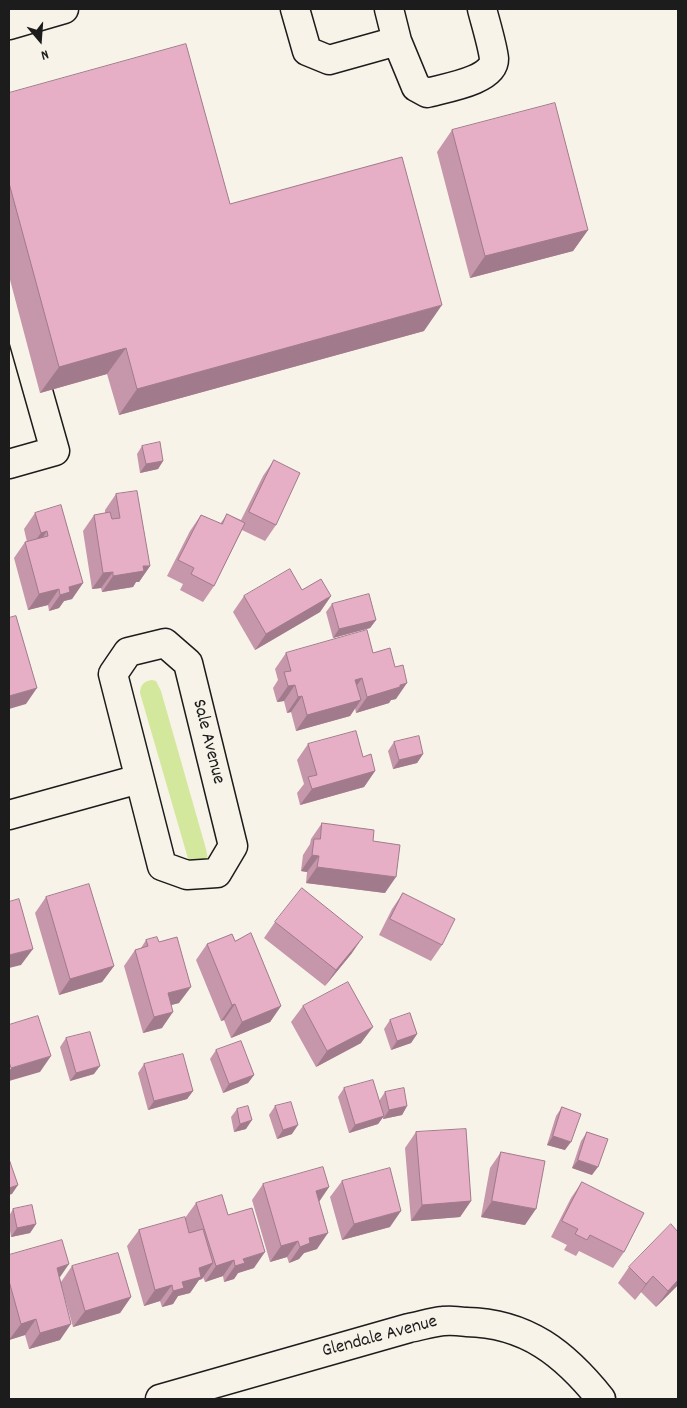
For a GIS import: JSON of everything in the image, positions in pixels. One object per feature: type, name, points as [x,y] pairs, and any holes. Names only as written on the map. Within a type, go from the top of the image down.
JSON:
[{"type":"street","points":[[14,18],[64,9]]},
{"type":"street","points":[[295,9],[307,51],[329,60],[398,41]]},
{"type":"street","points":[[389,9],[398,41],[416,87],[428,93],[478,79],[489,70],[494,60],[482,9]]},
{"type":"street","points":[[9,289],[55,451],[9,464]]},
{"type":"street","name":"Sale Avenue","points":[[164,643],[188,663],[233,846],[217,873],[187,874],[162,866],[139,779],[113,674],[128,652],[164,643]]},
{"type":"street","points":[[9,815],[139,779]]},
{"type":"street","name":"Glendale Avenue","points":[[160,1399],[409,1328],[444,1321],[480,1322],[525,1334],[546,1345],[567,1360],[582,1374],[602,1399]]},
{"type":"green space","points":[[152,680],[156,681],[161,691],[206,849],[208,859],[205,863],[189,862],[140,693],[143,684]]},
{"type":"building","points":[[186,44],[230,204],[402,157],[442,305],[137,389],[126,348],[59,367],[9,183],[9,93]]},
{"type":"building","points":[[555,103],[588,230],[485,256],[452,130]]},
{"type":"building","points":[[160,442],[163,461],[146,464],[142,446]]},
{"type":"building","points":[[274,460],[300,473],[276,525],[249,512]]},
{"type":"building","points":[[137,491],[150,566],[143,566],[144,571],[113,576],[113,572],[103,573],[94,515],[110,512],[112,519],[120,518],[116,494]]},
{"type":"building","points":[[61,505],[83,583],[69,587],[70,592],[60,595],[59,589],[39,594],[25,542],[48,536],[47,531],[41,533],[35,513]]},
{"type":"building","points":[[227,514],[245,523],[214,586],[191,574],[194,568],[178,560],[201,515],[222,524]]},
{"type":"building","points":[[290,569],[302,590],[321,579],[331,596],[266,634],[244,596]]},
{"type":"building","points":[[369,594],[376,620],[339,629],[332,604]]},
{"type":"building","points":[[16,616],[37,688],[9,696],[9,618]]},
{"type":"building","points":[[367,630],[373,653],[390,648],[395,667],[403,665],[407,683],[367,697],[362,678],[355,680],[361,700],[307,715],[302,696],[298,697],[295,685],[288,686],[284,672],[291,671],[286,653]]},
{"type":"building","points":[[356,731],[363,757],[371,754],[375,771],[312,789],[308,777],[317,775],[308,744]]},
{"type":"building","points":[[419,736],[423,754],[399,760],[394,742]]},
{"type":"building","points":[[322,823],[374,830],[373,841],[400,845],[396,877],[317,867],[319,856],[312,855],[314,839],[320,839]]},
{"type":"building","points":[[89,884],[114,966],[70,979],[46,897]]},
{"type":"building","points":[[302,888],[363,937],[336,970],[275,922]]},
{"type":"building","points":[[403,893],[455,919],[442,945],[390,919]]},
{"type":"building","points":[[19,899],[33,949],[9,955],[9,902]]},
{"type":"building","points":[[251,933],[281,1006],[242,1022],[235,1004],[232,1005],[207,944],[232,934],[235,941]]},
{"type":"building","points":[[157,937],[159,942],[177,937],[191,987],[168,993],[173,1012],[154,1017],[135,950],[148,946],[146,940]]},
{"type":"building","points":[[348,982],[373,1027],[327,1051],[303,1006]]},
{"type":"building","points":[[410,1013],[417,1034],[397,1041],[390,1020]]},
{"type":"building","points":[[38,1016],[51,1056],[11,1068],[9,1062],[9,1025]]},
{"type":"building","points":[[90,1032],[100,1066],[76,1073],[66,1038]]},
{"type":"building","points":[[241,1041],[254,1075],[229,1084],[216,1050]]},
{"type":"building","points":[[183,1054],[193,1091],[154,1101],[144,1064]]},
{"type":"building","points":[[373,1080],[384,1116],[355,1125],[344,1088]]},
{"type":"building","points":[[404,1088],[407,1106],[389,1110],[385,1092]]},
{"type":"building","points":[[291,1102],[298,1125],[283,1130],[275,1106]]},
{"type":"building","points":[[248,1106],[252,1120],[240,1124],[237,1109]]},
{"type":"building","points":[[562,1107],[581,1114],[571,1142],[553,1136]]},
{"type":"building","points":[[466,1129],[471,1201],[422,1205],[416,1132]]},
{"type":"building","points":[[587,1132],[608,1139],[598,1167],[578,1160]]},
{"type":"building","points":[[501,1152],[545,1161],[536,1209],[492,1201]]},
{"type":"building","points":[[9,1159],[18,1185],[9,1188]]},
{"type":"building","points":[[323,1167],[329,1187],[316,1191],[328,1233],[309,1238],[310,1243],[300,1247],[298,1241],[281,1246],[263,1184]]},
{"type":"building","points":[[390,1168],[401,1211],[354,1224],[342,1181]]},
{"type":"building","points":[[582,1182],[644,1213],[624,1252],[590,1235],[587,1240],[575,1234],[578,1229],[562,1221]]},
{"type":"building","points":[[222,1195],[228,1215],[252,1208],[265,1252],[243,1259],[245,1263],[235,1266],[234,1260],[216,1266],[196,1203]]},
{"type":"building","points":[[32,1205],[36,1224],[17,1228],[13,1209]]},
{"type":"building","points":[[185,1217],[189,1233],[203,1229],[213,1263],[199,1268],[201,1277],[182,1282],[184,1288],[173,1291],[172,1285],[155,1290],[139,1230]]},
{"type":"building","points":[[671,1224],[678,1232],[678,1280],[668,1291],[653,1276],[646,1284],[629,1267]]},
{"type":"building","points":[[62,1240],[69,1264],[57,1268],[71,1324],[40,1333],[36,1319],[21,1324],[9,1281],[9,1255]]},
{"type":"building","points":[[118,1253],[131,1297],[85,1311],[72,1266]]}]
